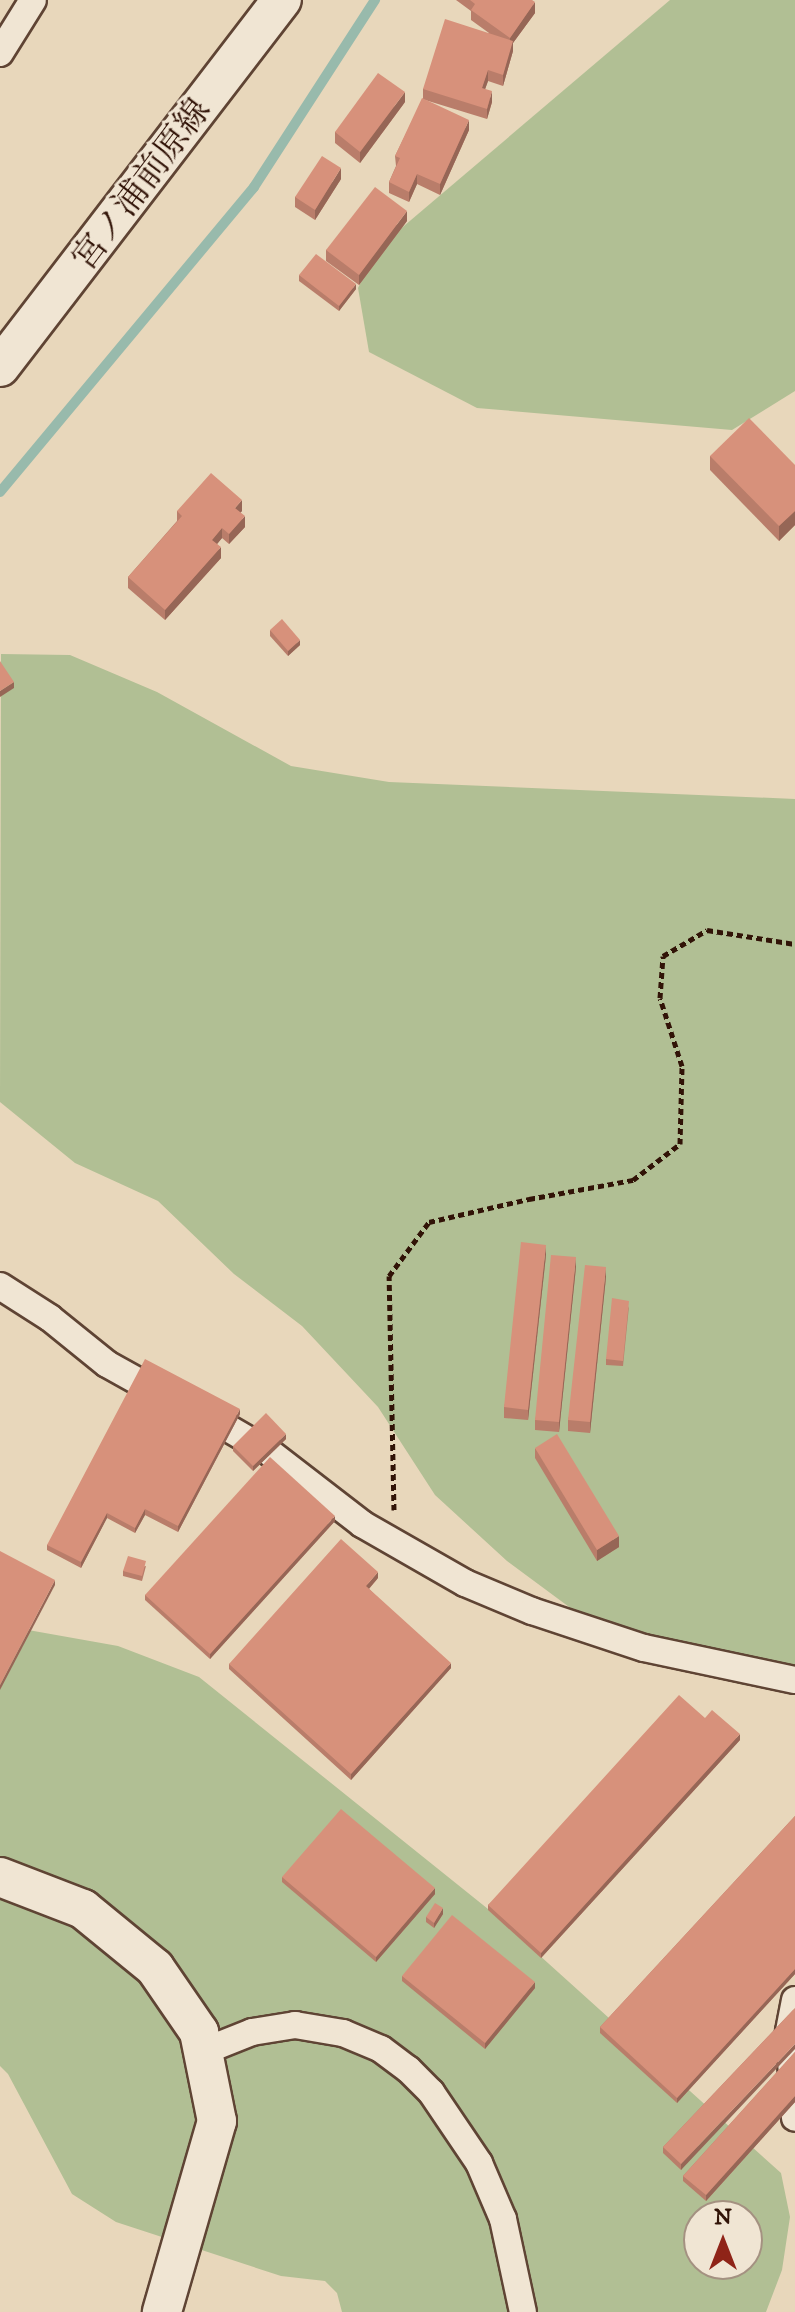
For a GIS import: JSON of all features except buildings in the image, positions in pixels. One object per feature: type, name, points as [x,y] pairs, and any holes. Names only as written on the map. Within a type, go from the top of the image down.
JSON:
[{"type":"street","points":[[0,53],[33,0]]},
{"type":"street","name":"宮ノ浦前原線","points":[[3,362],[282,0]]},
{"type":"street","points":[[0,1286],[50,1318],[107,1364],[157,1392],[225,1423],[269,1452],[362,1524],[465,1583],[476,1584],[532,1611],[644,1648],[795,1680]]},
{"type":"street","points":[[0,1877],[83,1909],[155,1968],[199,2032],[217,2121],[162,2312]]},
{"type":"street","points":[[795,2000],[789,2032],[795,2118]]},
{"type":"street","points":[[202,2052],[252,2032],[295,2025],[343,2033],[381,2049],[408,2069],[431,2092],[479,2163],[503,2219],[523,2312]]},
{"type":"path","points":[[395,1543],[389,1276],[429,1222],[633,1180],[680,1144],[682,1066],[660,998],[663,956],[707,930],[795,944]]},
{"type":"green space","points":[[670,0],[795,0],[795,391],[732,430],[477,408],[369,352],[358,288],[378,248]]},
{"type":"green space","points":[[1,654],[70,655],[157,692],[291,766],[389,782],[795,799],[795,1691],[743,1685],[634,1655],[507,1561],[435,1495],[378,1407],[302,1326],[234,1274],[158,1201],[75,1163],[0,1102]]},
{"type":"green space","points":[[0,1625],[118,1646],[199,1677],[488,1909],[781,2173],[790,2217],[782,2270],[766,2312],[342,2312],[337,2293],[325,2281],[281,2276],[116,2222],[72,2194],[8,2074],[0,2066]]},
{"type":"waterway","points":[[0,492],[254,187],[375,0]]}]
